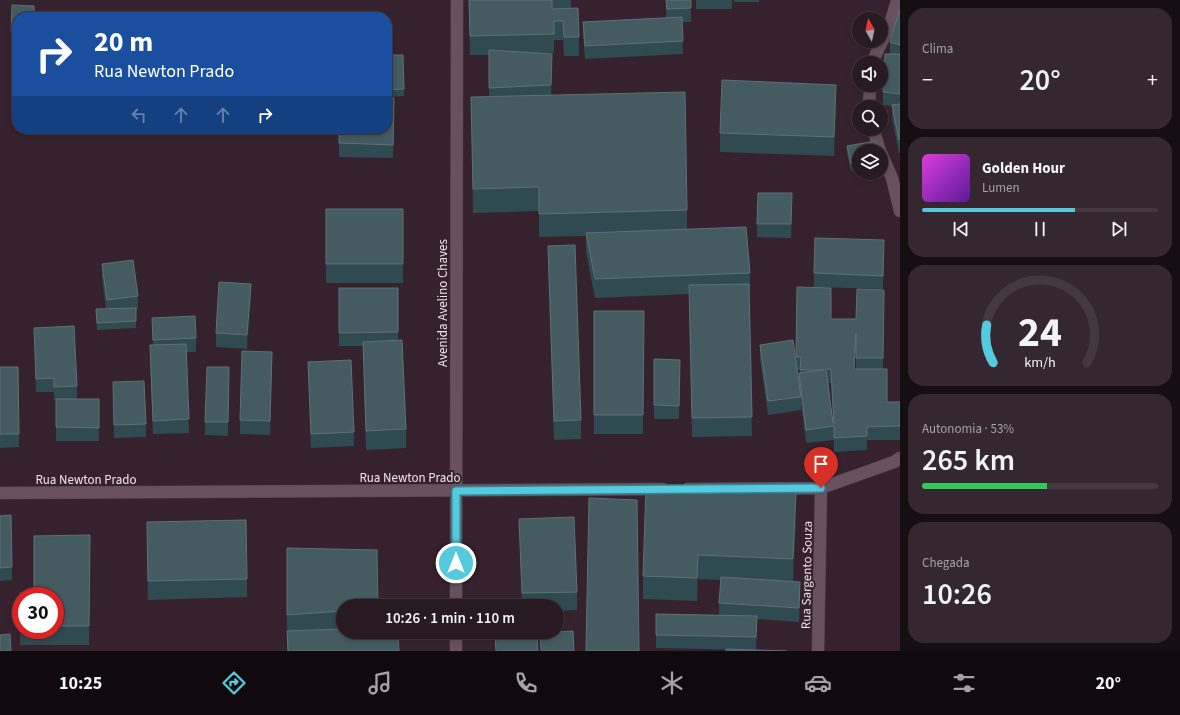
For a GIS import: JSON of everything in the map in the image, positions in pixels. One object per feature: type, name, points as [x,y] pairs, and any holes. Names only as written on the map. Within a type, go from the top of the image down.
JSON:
[{"type":"street","name":"Avenida Avelino Chaves","points":[[456,599],[457,0]]},
{"type":"street","points":[[876,56],[890,25],[897,0]]},
{"type":"street","points":[[888,169],[892,178],[900,211]]},
{"type":"street","points":[[821,488],[894,462],[900,458]]},
{"type":"street","name":"Rua Newton Prado","points":[[0,493],[821,488]]},
{"type":"street","name":"Rua Sargento Souza","points":[[818,651],[821,488]]},
{"type":"street","points":[[456,639],[456,651]]},
{"type":"building","points":[[469,0],[552,0],[552,9],[578,8],[579,37],[564,37],[563,21],[554,21],[554,34],[470,36]]},
{"type":"building","points":[[666,0],[691,0],[691,8],[667,9]]},
{"type":"building","points":[[12,5],[34,6],[34,12],[12,12],[11,32]]},
{"type":"building","points":[[900,9],[900,45],[890,42]]},
{"type":"building","points":[[682,17],[683,41],[585,46],[583,22]]},
{"type":"building","points":[[489,50],[552,54],[551,85],[489,88]]},
{"type":"building","points":[[885,54],[900,54],[900,94],[883,92],[888,92],[888,56],[885,56]]},
{"type":"building","points":[[392,55],[403,55],[404,89],[392,90]]},
{"type":"building","points":[[722,80],[836,85],[834,137],[720,133]]},
{"type":"building","points":[[685,92],[687,210],[539,214],[539,187],[473,189],[471,97]]},
{"type":"building","points":[[392,98],[394,98],[393,145],[339,143],[339,134],[392,134]]},
{"type":"building","points":[[900,104],[900,139],[899,140],[892,105]]},
{"type":"building","points":[[875,141],[875,144],[858,144]]},
{"type":"building","points":[[852,145],[852,164],[851,164],[847,146]]},
{"type":"building","points":[[758,193],[792,193],[791,224],[757,224]]},
{"type":"building","points":[[326,209],[403,209],[403,264],[326,264]]},
{"type":"building","points":[[746,227],[750,273],[595,279],[586,233]]},
{"type":"building","points":[[815,238],[884,240],[883,276],[814,273]]},
{"type":"building","points":[[575,245],[581,420],[554,421],[548,246]]},
{"type":"building","points":[[133,260],[138,296],[107,300],[102,264]]},
{"type":"building","points":[[219,282],[251,284],[247,335],[216,333]]},
{"type":"building","points":[[749,284],[752,417],[692,418],[689,285]]},
{"type":"building","points":[[797,287],[831,288],[831,319],[856,319],[857,289],[884,290],[883,358],[856,358],[856,333],[854,369],[887,369],[887,402],[900,402],[900,426],[867,427],[867,436],[834,438],[834,426],[806,430],[799,373],[824,370],[800,370],[801,357],[796,357]],"holes":[[[826,369],[831,369],[834,423]]]},
{"type":"building","points":[[339,288],[398,288],[398,332],[339,333]]},
{"type":"building","points":[[136,308],[136,321],[97,323],[96,309]]},
{"type":"building","points":[[594,311],[644,311],[643,415],[594,415]]},
{"type":"building","points":[[195,316],[196,338],[153,340],[152,318]]},
{"type":"building","points":[[74,326],[77,386],[54,387],[54,378],[36,379],[34,328]]},
{"type":"building","points":[[402,340],[406,429],[366,431],[363,342]]},
{"type":"building","points":[[793,340],[801,397],[768,401],[760,345]]},
{"type":"building","points":[[186,344],[189,419],[153,421],[150,345]]},
{"type":"building","points":[[242,351],[272,352],[270,421],[240,420]]},
{"type":"building","points":[[654,359],[680,360],[679,406],[654,405]]},
{"type":"building","points":[[351,360],[354,432],[311,434],[308,362]]},
{"type":"building","points":[[0,367],[18,367],[19,434],[0,434]]},
{"type":"building","points":[[207,367],[229,367],[228,422],[205,422]]},
{"type":"building","points":[[144,381],[146,424],[114,425],[113,382]]},
{"type":"building","points":[[56,399],[99,399],[99,428],[56,427]]},
{"type":"building","points":[[646,487],[796,492],[793,559],[698,555],[697,578],[643,576]]},
{"type":"building","points":[[589,498],[637,500],[639,651],[586,651]]},
{"type":"building","points":[[11,515],[12,567],[0,568],[0,516]]},
{"type":"building","points":[[574,517],[577,592],[522,593],[519,519]]},
{"type":"building","points":[[246,520],[247,579],[148,581],[147,522]]},
{"type":"building","points":[[90,535],[89,626],[64,626],[64,587],[34,587],[34,536]]},
{"type":"building","points":[[287,548],[377,550],[378,599],[336,599],[336,612],[287,615]]},
{"type":"building","points":[[721,577],[800,582],[799,608],[719,603]]},
{"type":"building","points":[[656,614],[757,616],[756,637],[656,635]]},
{"type":"building","points":[[336,629],[336,639],[398,639],[399,651],[288,651],[287,631]]},
{"type":"building","points":[[573,631],[574,651],[541,651],[540,639],[564,639],[564,632]]},
{"type":"building","points":[[10,634],[11,651],[0,651],[0,635]]},
{"type":"building","points":[[495,639],[537,639],[538,651],[496,651]]},
{"type":"building","points":[[726,649],[787,651],[726,651]]},
{"type":"route","points":[[456,563],[456,491],[821,488]]}]
